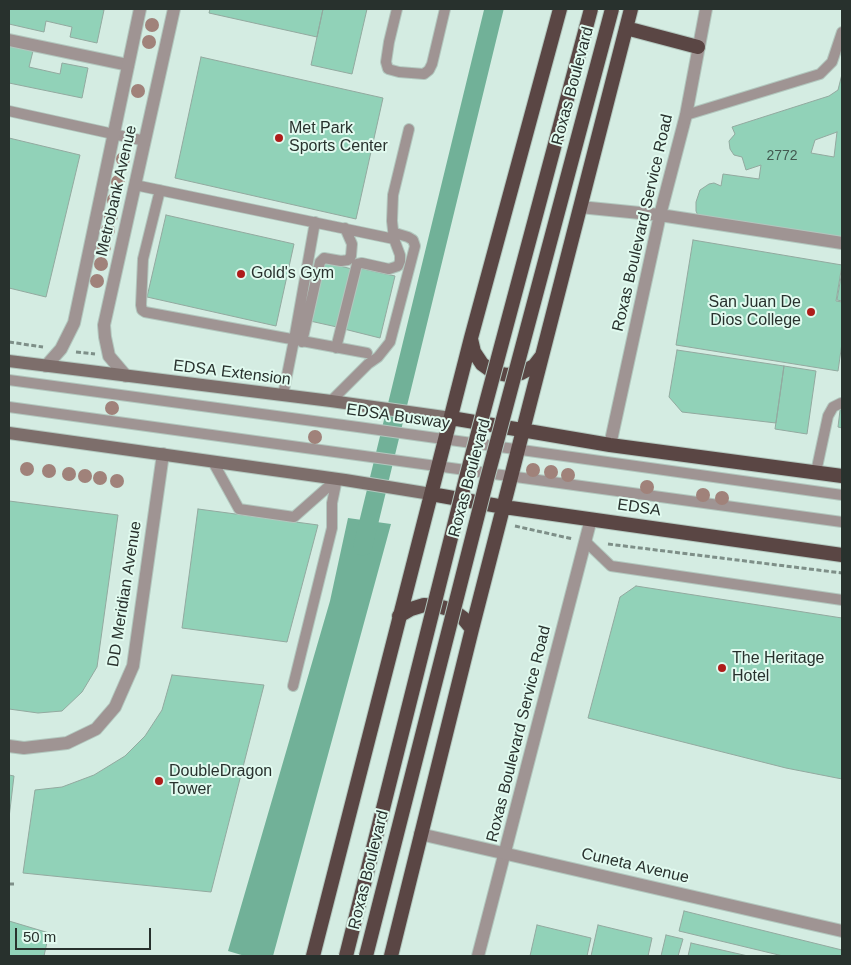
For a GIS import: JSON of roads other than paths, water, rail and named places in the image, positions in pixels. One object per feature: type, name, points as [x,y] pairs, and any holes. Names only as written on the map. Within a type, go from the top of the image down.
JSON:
[{"type":"highway","points":[[313,956],[471,338],[560,9]]},
{"type":"highway","name":"Roxas Boulevard","points":[[346,956],[468,474],[591,9]]},
{"type":"highway","name":"Roxas Boulevard","points":[[366,956],[490,470],[612,9]]},
{"type":"highway","points":[[391,956],[420,834],[630,9]]},
{"type":"highway","points":[[626,28],[698,47]]},
{"type":"highway","points":[[471,338],[474,352],[482,364],[493,372],[500,374],[521,373],[534,366],[542,356]]},
{"type":"highway","points":[[451,418],[610,445],[842,476]]},
{"type":"highway","name":"EDSA","points":[[431,494],[504,507],[842,555]]},
{"type":"highway","points":[[399,616],[411,608],[424,605],[438,606],[452,610],[463,618],[472,629]]},
{"type":"main road","name":"EDSA Extension","points":[[9,361],[331,401],[451,418]]},
{"type":"main road","points":[[9,433],[400,488],[431,494]]},
{"type":"street","name":"Metrobank Avenue","points":[[46,366],[61,350],[74,323],[140,9]]},
{"type":"street","name":"Metrobank Avenue","points":[[126,376],[109,356],[104,325],[174,9]]},
{"type":"street","name":"Roxas Boulevard Service Road","points":[[610,445],[660,215],[686,115],[706,9]]},
{"type":"street","points":[[9,40],[128,65]]},
{"type":"street","points":[[580,207],[660,215],[842,244]]},
{"type":"street","name":"DD Meridian Avenue","points":[[9,746],[24,748],[67,744],[96,729],[115,707],[133,666],[162,454]]},
{"type":"street","name":"Roxas Boulevard Service Road","points":[[478,956],[591,519]]},
{"type":"street","name":"Cuneta Avenue","points":[[420,834],[842,931]]},
{"type":"lane","points":[[397,9],[388,42],[386,62],[388,69],[424,74],[432,64],[445,9]]},
{"type":"lane","points":[[686,115],[820,74],[832,62],[842,32]]},
{"type":"lane","points":[[9,111],[145,141]]},
{"type":"lane","points":[[336,348],[355,267],[358,263],[389,269],[398,266],[400,255],[392,221],[393,196],[410,129]]},
{"type":"lane","points":[[135,184],[315,222],[408,237],[413,240],[415,246],[387,348],[331,401]]},
{"type":"lane","points":[[160,190],[143,259],[140,305],[142,310],[367,353]]},
{"type":"lane","points":[[298,341],[315,222]]},
{"type":"lane","points":[[282,395],[320,262],[324,258],[341,261],[348,260],[351,256],[352,244],[346,228]]},
{"type":"lane","name":"EDSA Busway","points":[[9,380],[842,495]]},
{"type":"lane","points":[[816,472],[828,416],[834,407],[841,404]]},
{"type":"lane","points":[[9,407],[842,522]]},
{"type":"lane","points":[[213,462],[238,509],[294,517],[341,480]]},
{"type":"lane","points":[[293,686],[332,528],[332,503],[341,480]]},
{"type":"lane","points":[[585,542],[611,566],[842,600]]},
{"type":"waterway","points":[[363,546],[494,9]]},
{"type":"place","name":"Met Park Sports Center","points":[[279,138]]},
{"type":"place","name":"Gold's Gym","points":[[241,274]]},
{"type":"place","name":"San Juan De Dios College","points":[[811,312]]},
{"type":"place","name":"The Heritage Hotel","points":[[722,668]]},
{"type":"place","name":"DoubleDragon Tower","points":[[159,781]]}]
